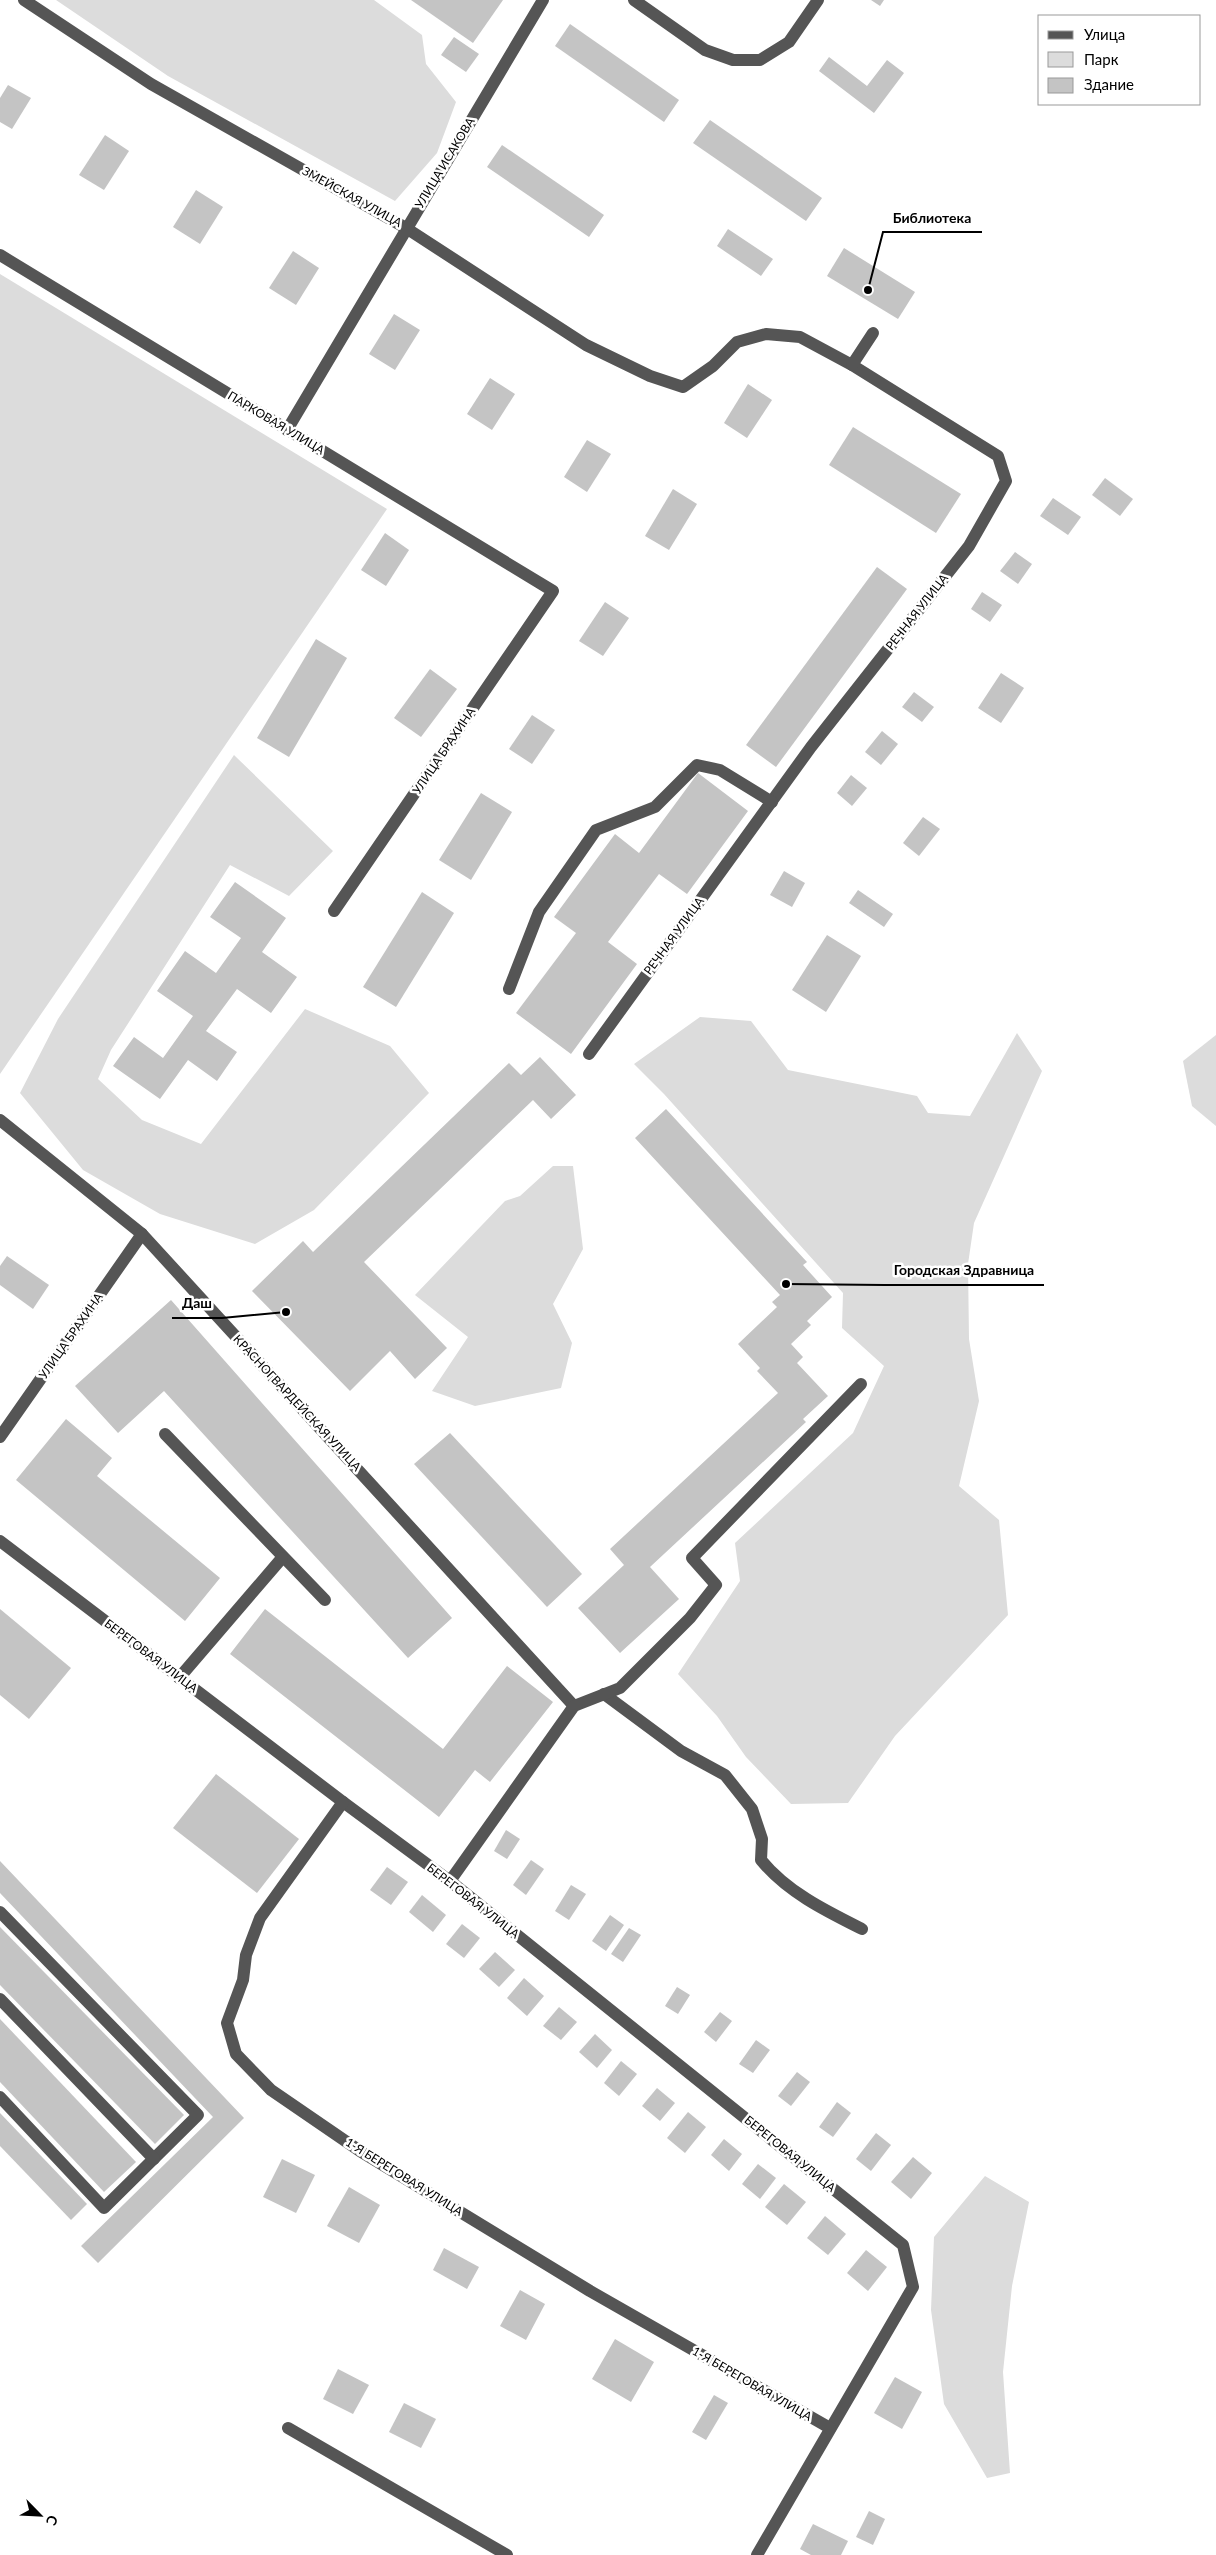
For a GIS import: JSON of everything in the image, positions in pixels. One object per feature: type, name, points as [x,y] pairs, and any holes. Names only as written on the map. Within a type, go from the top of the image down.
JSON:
[{"type":"street","name":"ЗМЕЙСКАЯ УЛИЦА","points":[[24,0],[151,84],[406,228],[586,344],[650,376],[683,387]]},
{"type":"street","name":"УЛИЦА ИСАКОВА","points":[[287,430],[543,0]]},
{"type":"street","points":[[634,0],[706,50],[733,60],[760,60],[789,42],[818,0]]},
{"type":"street","name":"ПАРКОВАЯ УЛИЦА","points":[[0,255],[553,591]]},
{"type":"street","points":[[852,365],[873,333]]},
{"type":"street","name":"РЕЧНАЯ УЛИЦА","points":[[588,1054],[772,802],[969,546],[1006,481],[998,456],[852,365],[800,337],[766,334],[737,342],[713,366],[683,387]]},
{"type":"street","name":"УЛИЦА БРАХИНА","points":[[334,911],[553,591]]},
{"type":"street","points":[[510,989],[539,912],[596,830],[655,807],[697,765],[720,770],[772,802]]},
{"type":"street","name":"КРАСНОГВАРДЕЙСКАЯ УЛИЦА","points":[[0,1120],[142,1234],[574,1706]]},
{"type":"street","name":"УЛИЦА БРАХИНА","points":[[0,1437],[142,1234]]},
{"type":"street","points":[[450,1881],[574,1706],[620,1688],[690,1618],[716,1585],[692,1558],[861,1384]]},
{"type":"street","points":[[165,1434],[282,1558],[325,1600]]},
{"type":"street","name":"БЕРЕГОВАЯ УЛИЦА","points":[[0,1541],[450,1881],[903,2244],[913,2288],[830,2428]]},
{"type":"street","points":[[180,1678],[282,1558]]},
{"type":"street","points":[[604,1694],[681,1751],[724,1774],[752,1809],[762,1839],[761,1860],[772,1873],[818,1907],[862,1930]]},
{"type":"street","name":"1-Я БЕРЕГОВАЯ УЛИЦА","points":[[343,1802],[260,1918],[246,1955],[243,1980],[227,2023],[236,2054],[271,2090],[360,2150],[590,2290],[830,2428]]},
{"type":"street","points":[[0,1912],[198,2115],[104,2208],[0,2097]]},
{"type":"street","points":[[0,1999],[154,2159]]},
{"type":"street","points":[[288,2428],[507,2555]]},
{"type":"street","points":[[757,2555],[830,2428]]},
{"type":"green space","points":[[56,0],[374,0],[422,35],[426,64],[456,102],[437,153],[395,201],[168,76]]},
{"type":"green space","points":[[0,274],[387,509],[0,1074]]},
{"type":"green space","points":[[234,755],[333,851],[289,896],[230,865],[111,1050],[98,1079],[142,1120],[201,1144],[305,1009],[390,1046],[429,1093],[314,1210],[255,1244],[160,1214],[83,1170],[20,1093],[58,1019]]},
{"type":"green space","points":[[700,1017],[751,1021],[788,1070],[917,1096],[928,1113],[970,1116],[1017,1033],[1042,1071],[974,1223],[968,1264],[969,1339],[979,1401],[959,1486],[999,1520],[1008,1615],[895,1736],[848,1803],[791,1804],[746,1757],[717,1716],[678,1674],[740,1581],[735,1543],[853,1433],[884,1366],[842,1328],[843,1293],[664,1094],[634,1064]]},
{"type":"green space","points":[[1216,1035],[1216,1126],[1192,1106],[1183,1061]]},
{"type":"green space","points":[[553,1166],[573,1166],[583,1249],[553,1304],[572,1343],[561,1388],[475,1406],[432,1391],[468,1337],[415,1295],[505,1201],[520,1196]]},
{"type":"green space","points":[[985,2176],[1029,2202],[1012,2286],[1003,2372],[1010,2473],[987,2478],[944,2404],[931,2310],[934,2237]]},
{"type":"building","points":[[411,0],[503,0],[473,43]]},
{"type":"building","points":[[871,0],[884,0],[880,6]]},
{"type":"building","points":[[570,24],[679,100],[664,122],[555,46]]},
{"type":"building","points":[[454,37],[479,54],[466,72],[441,55]]},
{"type":"building","points":[[829,57],[867,86],[887,60],[904,73],[874,113],[819,71]]},
{"type":"building","points":[[8,85],[31,98],[12,129],[0,122],[0,98]]},
{"type":"building","points":[[710,120],[822,198],[806,221],[693,143]]},
{"type":"building","points":[[105,135],[129,151],[104,190],[79,175]]},
{"type":"building","points":[[502,145],[604,215],[589,237],[487,167]]},
{"type":"building","points":[[196,190],[223,207],[200,244],[173,227]]},
{"type":"building","points":[[728,229],[773,259],[761,276],[717,246]]},
{"type":"building","points":[[844,248],[915,292],[898,319],[827,276]]},
{"type":"building","points":[[293,251],[319,268],[296,305],[269,288]]},
{"type":"building","points":[[394,314],[420,330],[395,370],[369,354]]},
{"type":"building","points":[[490,378],[515,394],[492,430],[467,414]]},
{"type":"building","points":[[748,384],[772,400],[747,438],[724,423]]},
{"type":"building","points":[[853,427],[961,494],[936,533],[829,465]]},
{"type":"building","points":[[587,440],[611,454],[587,492],[564,477]]},
{"type":"building","points":[[1105,478],[1133,499],[1120,516],[1092,495]]},
{"type":"building","points":[[673,489],[697,504],[669,550],[645,536]]},
{"type":"building","points":[[1053,498],[1081,517],[1068,535],[1040,516]]},
{"type":"building","points":[[385,533],[409,550],[386,586],[361,570]]},
{"type":"building","points":[[1015,552],[1032,564],[1018,584],[1000,571]]},
{"type":"building","points":[[877,567],[907,589],[776,767],[746,745]]},
{"type":"building","points":[[982,592],[1002,605],[990,622],[971,609]]},
{"type":"building","points":[[605,602],[629,618],[603,656],[579,641]]},
{"type":"building","points":[[316,639],[347,658],[289,757],[257,738]]},
{"type":"building","points":[[430,669],[457,689],[421,737],[394,718]]},
{"type":"building","points":[[1001,673],[1024,688],[1001,723],[978,708]]},
{"type":"building","points":[[914,692],[934,707],[922,722],[902,707]]},
{"type":"building","points":[[532,715],[555,730],[532,764],[509,749]]},
{"type":"building","points":[[882,731],[898,744],[881,765],[865,752]]},
{"type":"building","points":[[698,773],[748,811],[687,894],[659,874],[608,942],[637,964],[571,1054],[516,1013],[576,933],[554,917],[615,834],[639,853]]},
{"type":"building","points":[[851,775],[867,788],[852,806],[837,793]]},
{"type":"building","points":[[481,793],[512,812],[471,880],[439,860]]},
{"type":"building","points":[[923,817],[940,829],[919,856],[903,843]]},
{"type":"building","points":[[784,871],[805,883],[792,907],[770,895]]},
{"type":"building","points":[[235,882],[286,918],[262,952],[297,977],[271,1013],[237,989],[206,1031],[237,1052],[217,1081],[188,1060],[160,1099],[113,1066],[134,1037],[163,1058],[193,1016],[157,991],[185,951],[216,973],[241,938],[210,917]]},
{"type":"building","points":[[858,890],[893,914],[884,927],[849,903]]},
{"type":"building","points":[[422,892],[454,913],[396,1007],[363,987]]},
{"type":"building","points":[[827,935],[861,956],[826,1012],[792,990]]},
{"type":"building","points":[[540,1057],[576,1095],[551,1119],[533,1100],[364,1262],[447,1348],[415,1379],[390,1351],[350,1391],[252,1291],[303,1241],[313,1252],[509,1063],[521,1075]]},
{"type":"building","points":[[666,1109],[807,1262],[803,1265],[832,1297],[807,1321],[811,1325],[791,1344],[803,1357],[797,1363],[828,1396],[803,1419],[806,1422],[650,1567],[679,1599],[620,1653],[578,1608],[624,1565],[610,1549],[778,1393],[757,1371],[760,1368],[738,1344],[777,1307],[772,1302],[780,1295],[635,1138]]},
{"type":"building","points":[[7,1256],[49,1285],[33,1309],[0,1285],[0,1266]]},
{"type":"building","points":[[171,1300],[452,1618],[408,1658],[164,1391],[118,1433],[75,1386]]},
{"type":"building","points":[[66,1419],[112,1458],[97,1476],[220,1578],[185,1621],[16,1480]]},
{"type":"building","points":[[450,1433],[582,1574],[547,1607],[414,1464]]},
{"type":"building","points":[[0,1609],[71,1668],[29,1719],[0,1695]]},
{"type":"building","points":[[265,1609],[443,1749],[507,1666],[553,1702],[490,1782],[475,1770],[439,1817],[230,1654]]},
{"type":"building","points":[[216,1774],[299,1839],[257,1893],[173,1828]]},
{"type":"building","points":[[506,1830],[520,1839],[507,1859],[494,1851]]},
{"type":"building","points":[[531,1860],[544,1869],[526,1895],[513,1885]]},
{"type":"building","points":[[0,1861],[244,2118],[98,2263],[81,2246],[213,2117],[0,1893]]},
{"type":"building","points":[[387,1867],[408,1882],[391,1905],[370,1890]]},
{"type":"building","points":[[571,1885],[586,1894],[569,1920],[555,1911]]},
{"type":"building","points":[[422,1895],[446,1915],[433,1932],[409,1912]]},
{"type":"building","points":[[610,1915],[624,1925],[606,1951],[592,1941]]},
{"type":"building","points":[[462,1924],[480,1938],[464,1958],[446,1944]]},
{"type":"building","points":[[0,1927],[184,2115],[155,2144],[0,1985]]},
{"type":"building","points":[[629,1928],[641,1935],[623,1962],[611,1954]]},
{"type":"building","points":[[495,1952],[515,1970],[499,1987],[479,1969]]},
{"type":"building","points":[[524,1978],[544,1996],[527,2016],[507,1998]]},
{"type":"building","points":[[677,1987],[690,1995],[678,2014],[665,2006]]},
{"type":"building","points":[[559,2007],[577,2022],[561,2040],[543,2026]]},
{"type":"building","points":[[720,2012],[732,2021],[716,2042],[704,2032]]},
{"type":"building","points":[[0,2019],[136,2162],[104,2192],[0,2082]]},
{"type":"building","points":[[595,2034],[612,2050],[597,2068],[579,2052]]},
{"type":"building","points":[[756,2040],[770,2050],[753,2073],[739,2064]]},
{"type":"building","points":[[621,2061],[637,2074],[619,2096],[604,2083]]},
{"type":"building","points":[[797,2072],[810,2082],[791,2106],[778,2096]]},
{"type":"building","points":[[657,2088],[675,2103],[660,2121],[642,2106]]},
{"type":"building","points":[[837,2102],[851,2113],[833,2137],[819,2127]]},
{"type":"building","points":[[688,2112],[706,2127],[685,2153],[667,2138]]},
{"type":"building","points":[[0,2113],[87,2204],[71,2220],[0,2146]]},
{"type":"building","points":[[876,2133],[891,2145],[871,2171],[856,2159]]},
{"type":"building","points":[[724,2139],[742,2154],[729,2171],[711,2155]]},
{"type":"building","points":[[913,2157],[932,2173],[911,2199],[891,2182]]},
{"type":"building","points":[[282,2159],[315,2175],[296,2213],[263,2197]]},
{"type":"building","points":[[758,2164],[776,2178],[760,2199],[742,2184]]},
{"type":"building","points":[[784,2184],[806,2202],[787,2225],[765,2207]]},
{"type":"building","points":[[349,2187],[380,2205],[359,2243],[327,2226]]},
{"type":"building","points":[[825,2216],[846,2234],[828,2255],[807,2238]]},
{"type":"building","points":[[444,2248],[479,2267],[467,2289],[433,2270]]},
{"type":"building","points":[[866,2250],[887,2267],[868,2291],[847,2273]]},
{"type":"building","points":[[520,2290],[545,2304],[526,2340],[500,2326]]},
{"type":"building","points":[[615,2339],[654,2362],[631,2402],[592,2379]]},
{"type":"building","points":[[338,2369],[369,2385],[353,2414],[323,2399]]},
{"type":"building","points":[[895,2377],[922,2392],[902,2429],[874,2413]]},
{"type":"building","points":[[714,2395],[728,2403],[706,2440],[692,2432]]},
{"type":"building","points":[[404,2403],[436,2419],[421,2448],[389,2432]]},
{"type":"building","points":[[869,2511],[885,2519],[873,2545],[856,2537]]},
{"type":"building","points":[[813,2524],[848,2541],[841,2555],[811,2555],[800,2549]]},
{"type":"place","name":"Библиотека","points":[[868,290]]},
{"type":"place","name":"Городская Здравница","points":[[786,1284]]},
{"type":"place","name":"Даш","points":[[286,1312]]}]
